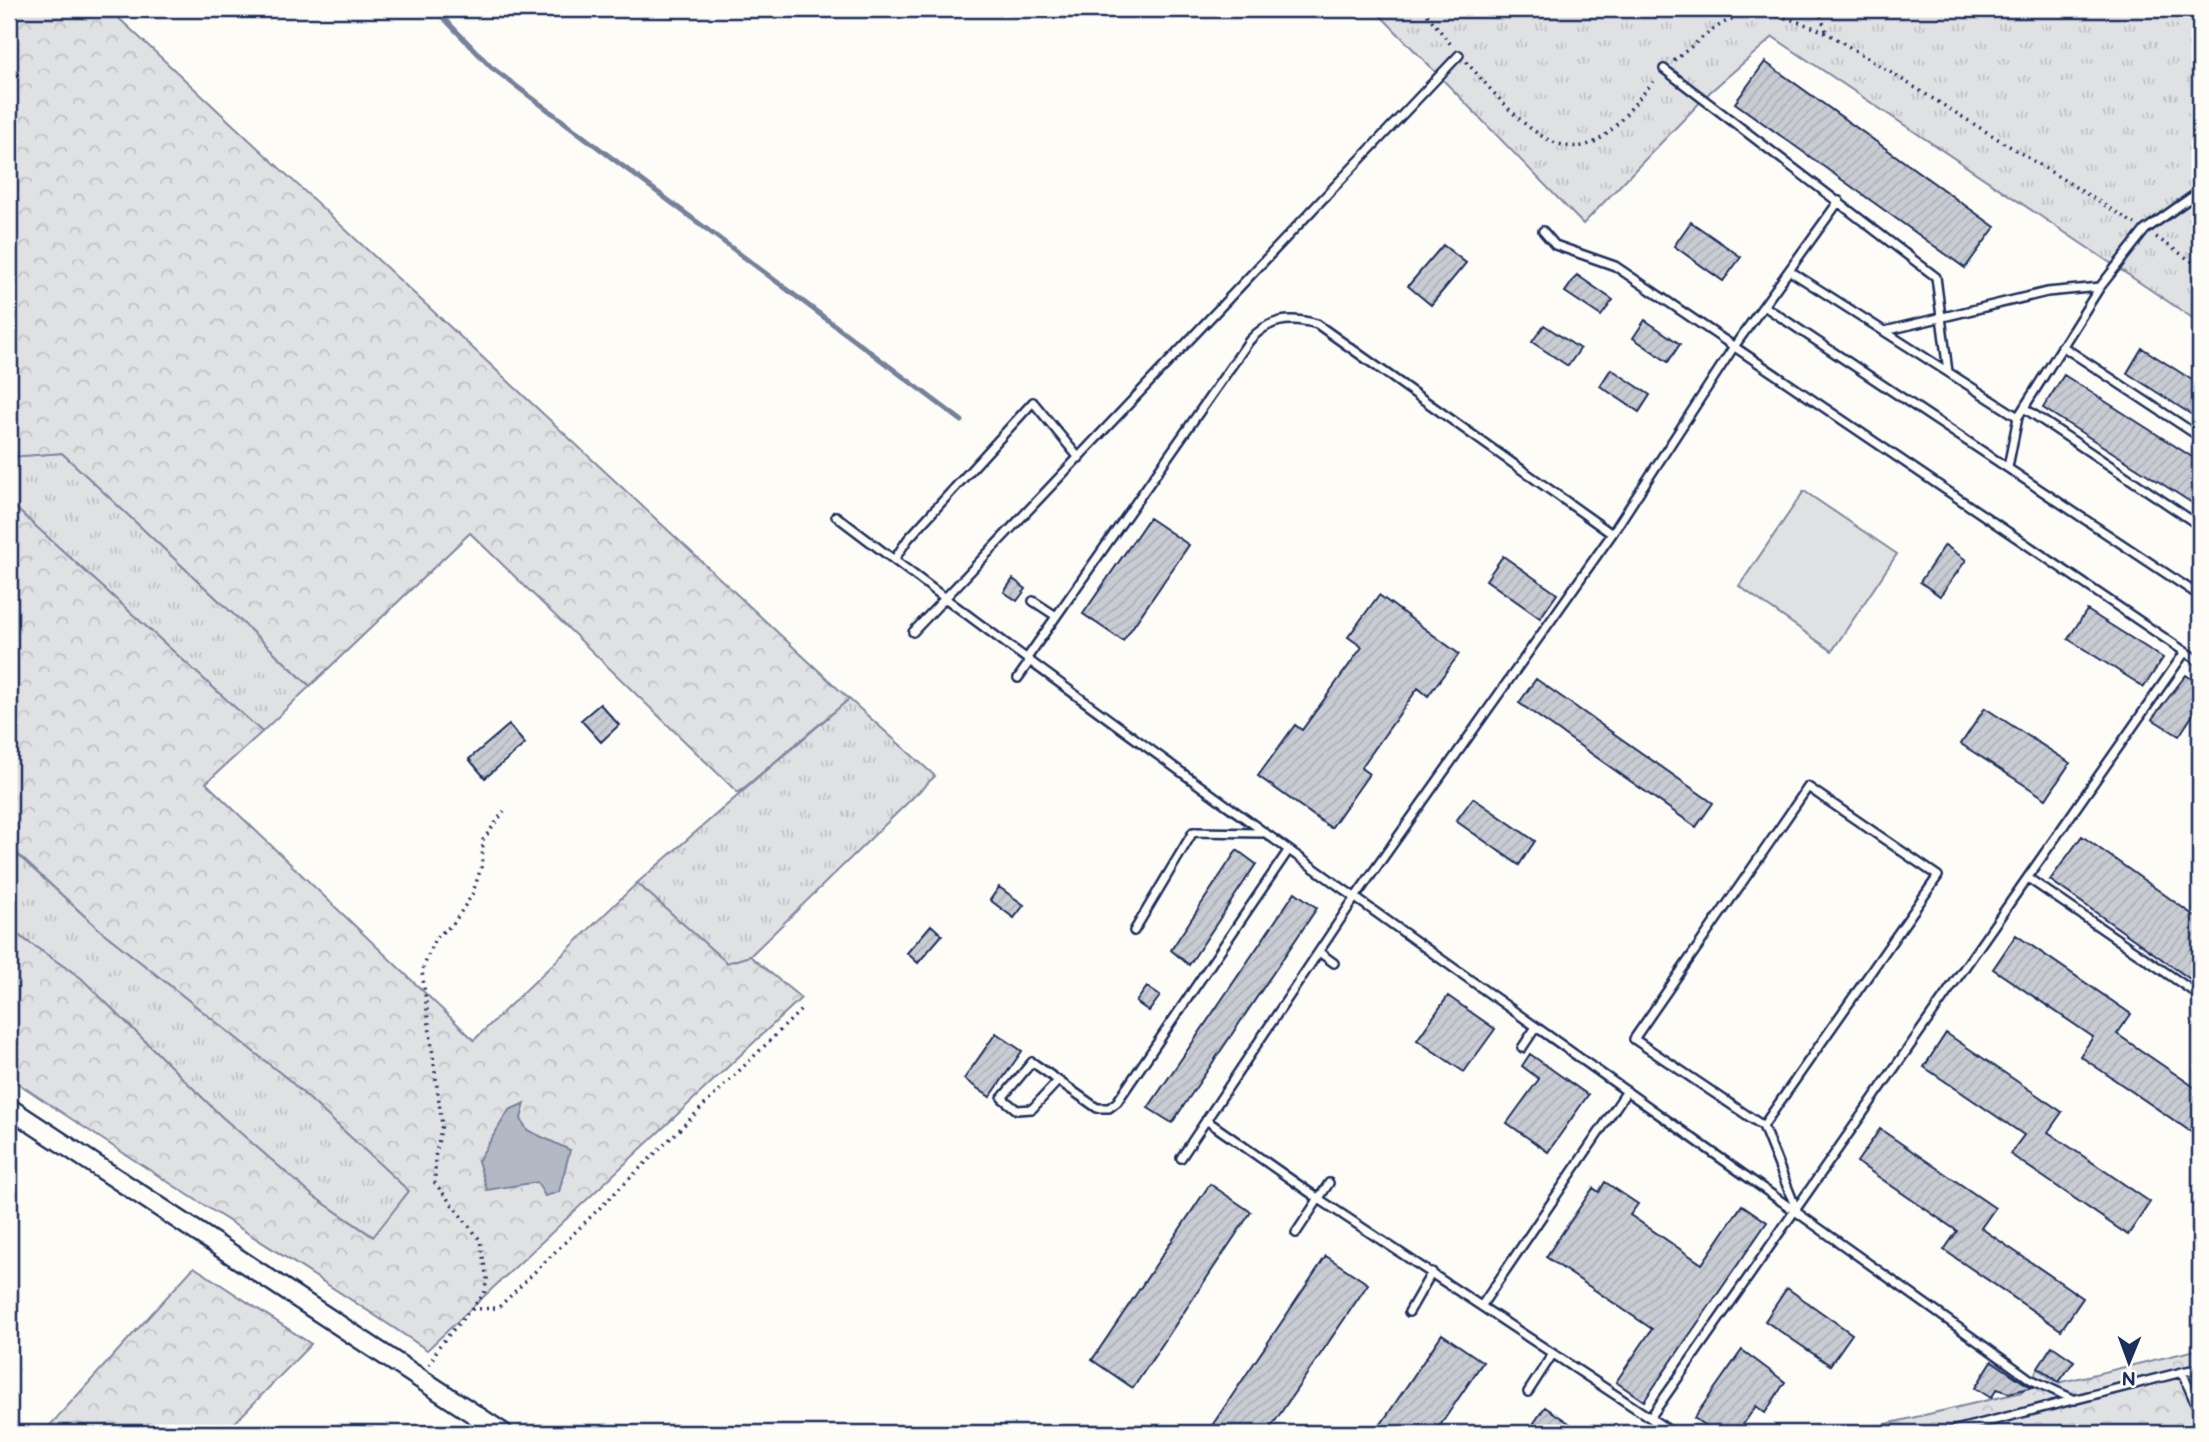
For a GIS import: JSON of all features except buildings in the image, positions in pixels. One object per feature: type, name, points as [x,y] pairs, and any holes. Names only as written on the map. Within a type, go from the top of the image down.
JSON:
[{"type":"street","points":[[9,1108],[503,1433]]},
{"type":"lane","points":[[913,632],[1460,55]]},
{"type":"lane","points":[[1664,69],[1936,276],[1948,372]]},
{"type":"lane","points":[[2007,467],[2018,417],[2100,286],[2145,230],[2200,191]]},
{"type":"lane","points":[[1181,1158],[1354,899],[1612,534],[1733,348],[1839,201]]},
{"type":"lane","points":[[1543,231],[1556,245],[1566,250],[1615,266],[2200,662]]},
{"type":"lane","points":[[1790,271],[2018,417]]},
{"type":"lane","points":[[1884,331],[2047,292],[2100,286]]},
{"type":"lane","points":[[1764,306],[2200,596]]},
{"type":"lane","points":[[1018,678],[1056,616],[1249,341],[1259,329],[1287,319],[1317,324],[1612,534]]},
{"type":"lane","points":[[2062,346],[2200,437]]},
{"type":"lane","points":[[894,560],[908,539],[1033,402],[1079,458]]},
{"type":"lane","points":[[2024,408],[2200,526]]},
{"type":"lane","points":[[836,516],[1354,899],[2030,1379],[2075,1400]]},
{"type":"lane","points":[[1033,601],[1056,616]]},
{"type":"lane","points":[[1650,1418],[2185,652]]},
{"type":"lane","points":[[1763,1126],[1938,876],[1808,787],[1634,1039],[1763,1126],[1797,1211]]},
{"type":"lane","points":[[1134,931],[1193,832],[1264,833]]},
{"type":"lane","points":[[1058,1081],[1031,1109],[1017,1110],[1002,1098],[1032,1062],[1097,1108],[1109,1108],[1117,1102],[1288,851]]},
{"type":"lane","points":[[2028,878],[2200,996]]},
{"type":"lane","points":[[1319,952],[1334,963]]},
{"type":"lane","points":[[1522,1048],[1536,1027]]},
{"type":"lane","points":[[1482,1305],[1627,1091]]},
{"type":"lane","points":[[1206,1120],[1319,1199],[1673,1433]]},
{"type":"lane","points":[[1296,1233],[1329,1183]]},
{"type":"lane","points":[[1409,1312],[1432,1272]]},
{"type":"lane","points":[[1528,1392],[1552,1355]]},
{"type":"lane","points":[[1944,1433],[2200,1368]]},
{"type":"lane","points":[[2182,1372],[2200,1414]]},
{"type":"path","points":[[1423,9],[1460,55],[1530,128],[1562,147],[1579,148],[1608,132],[1664,69],[1723,20],[1737,15],[1766,13],[1798,21],[1827,33],[2145,230],[2200,267]]},
{"type":"path","points":[[1818,9],[1827,33]]},
{"type":"path","points":[[421,1379],[440,1345],[484,1294],[487,1279],[480,1240],[435,1183],[435,1157],[442,1125],[422,971],[435,938],[453,924],[472,895],[482,865],[483,839],[504,811]]},
{"type":"path","points":[[471,1309],[498,1308],[802,1009]]},
{"type":"green space","points":[[9,9],[109,9],[849,699],[738,793],[470,533],[310,686],[62,453],[9,457]]},
{"type":"green space","points":[[1374,9],[2200,9],[2200,323],[1773,37],[1710,92],[1583,224]]},
{"type":"green space","points":[[62,453],[310,686],[262,732],[9,502],[9,457]]},
{"type":"green space","points":[[1804,491],[1897,554],[1832,651],[1739,586]]},
{"type":"green space","points":[[9,502],[262,732],[206,783],[474,1040],[637,883],[727,963],[750,956],[801,998],[427,1350],[9,1077],[9,929],[81,978],[222,1117],[313,1196],[373,1237],[409,1191],[288,1079],[100,930],[9,846]]},
{"type":"green space","points":[[849,699],[935,776],[750,956],[727,963],[637,883]]},
{"type":"green space","points":[[9,847],[100,930],[288,1079],[409,1191],[374,1237],[313,1196],[222,1117],[81,978],[9,929]]},
{"type":"green space","points":[[194,1267],[311,1344],[225,1433],[43,1433]]},
{"type":"green space","points":[[2200,1349],[2200,1433],[1848,1433],[2022,1392],[2038,1369],[2058,1383]]},
{"type":"shaded area","points":[[525,1103],[521,1119],[527,1130],[570,1150],[559,1192],[545,1196],[537,1182],[487,1190],[478,1161],[509,1110]]},
{"type":"waterway","points":[[435,9],[491,67],[962,421]]}]
